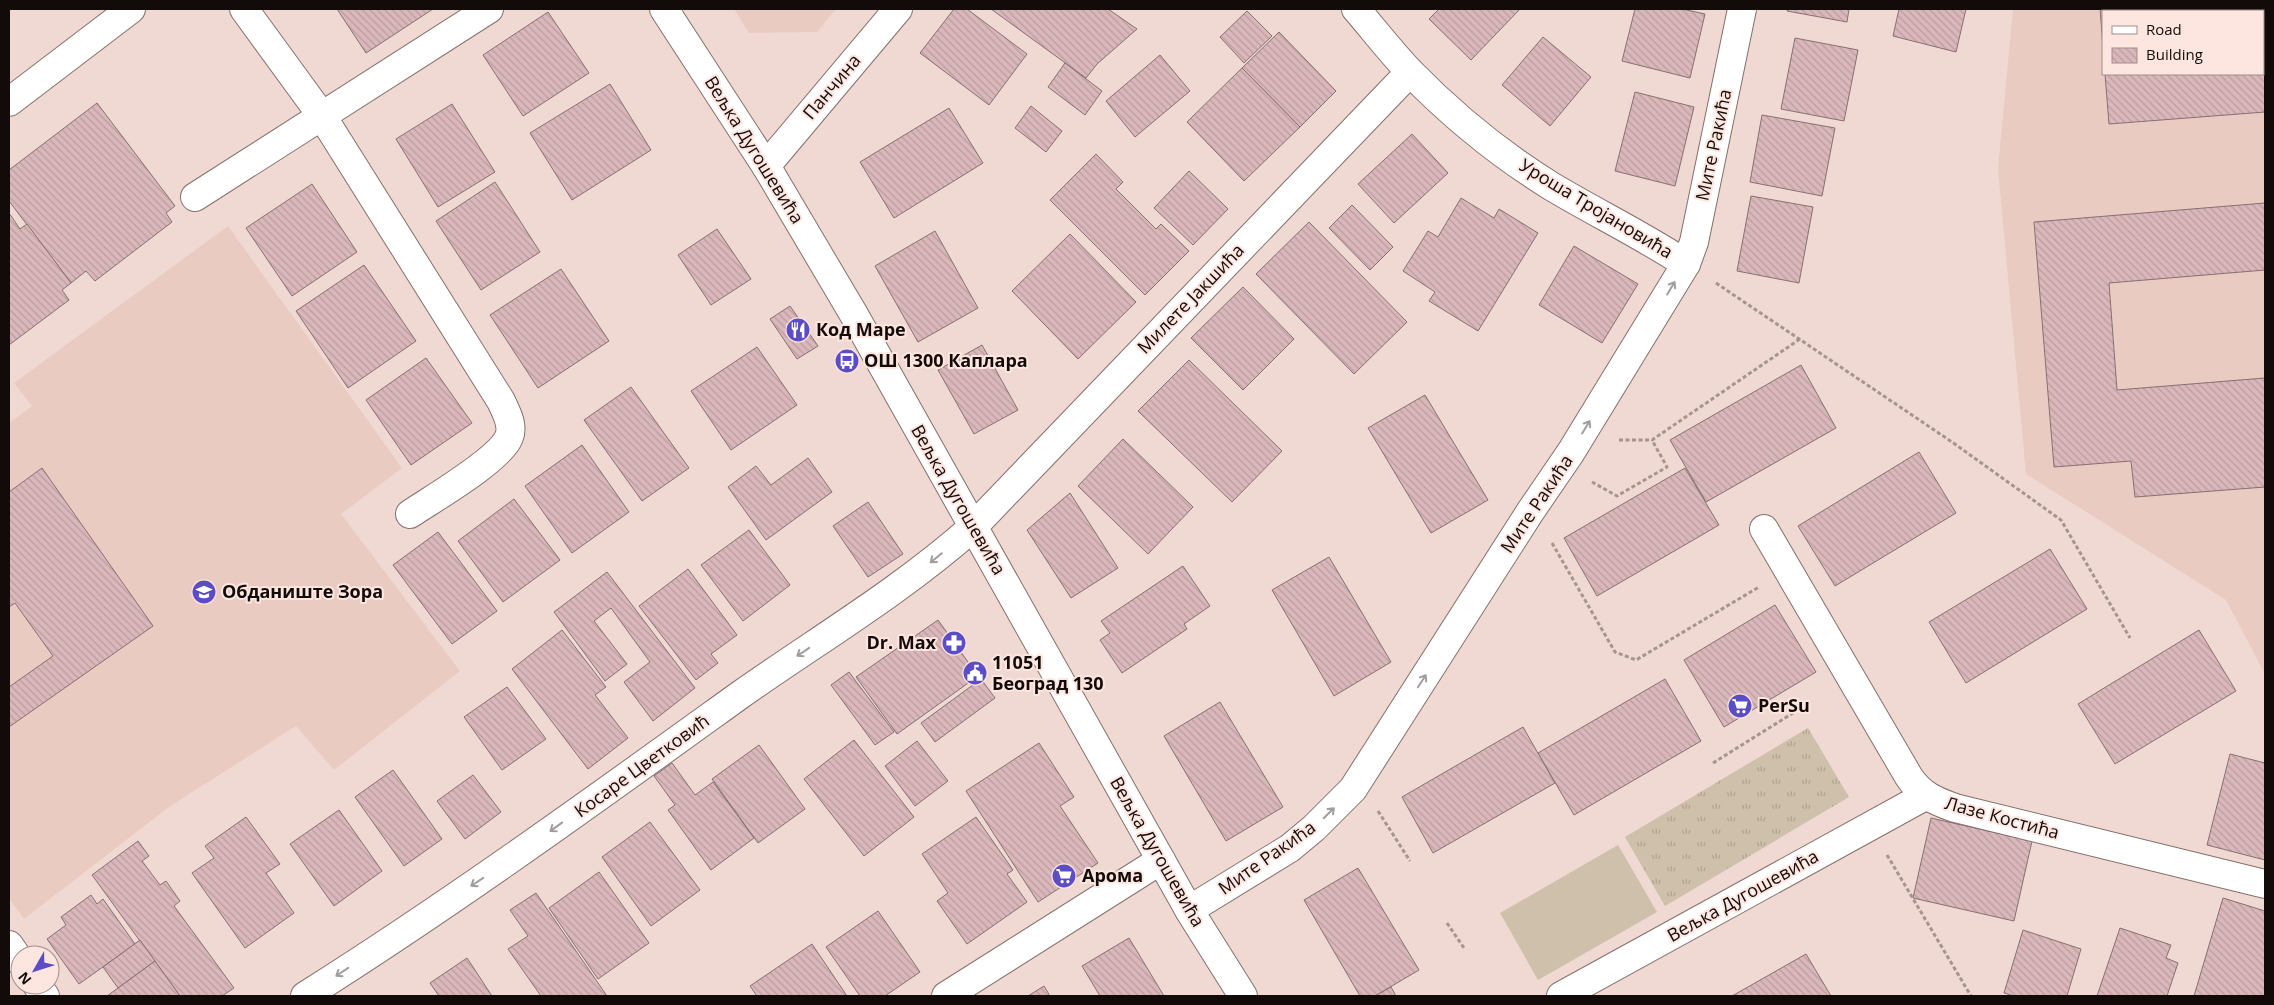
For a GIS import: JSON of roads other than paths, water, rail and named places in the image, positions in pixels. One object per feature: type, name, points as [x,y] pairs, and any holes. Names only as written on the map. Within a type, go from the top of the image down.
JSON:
[{"type":"street","points":[[9,102],[132,9]]},
{"type":"street","points":[[244,9],[322,116],[501,401],[510,424],[509,436],[504,446],[493,456],[410,514]]},
{"type":"street","points":[[195,197],[489,9]]},
{"type":"street","name":"Вељка Дугошевића","points":[[664,9],[766,166],[853,313],[1189,910],[1243,996]]},
{"type":"street","name":"Панчина","points":[[766,166],[898,9]]},
{"type":"street","name":"Уроша Тројановића","points":[[1356,9],[1410,72],[1479,133],[1544,181],[1655,243],[1686,264]]},
{"type":"street","name":"Мите Ракића","points":[[1189,910],[1290,848],[1314,828],[1353,789],[1530,512],[1578,441],[1686,264],[1694,242],[1742,9]]},
{"type":"street","name":"Милете Јакшића","points":[[973,527],[1410,72]]},
{"type":"street","name":"Косаре Цветковић","points":[[305,996],[518,854],[775,670],[918,573],[973,527]]},
{"type":"street","name":"Лазе Костића","points":[[1764,529],[1909,777],[1916,788],[1925,796],[1955,808],[2265,884]]},
{"type":"street","name":"Вељка Дугошевића","points":[[1561,996],[1925,796]]},
{"type":"street","points":[[946,996],[1161,860]]},
{"type":"place","name":"Код Маре","points":[[798,330]]},
{"type":"place","name":"ОШ 1300 Каплара","points":[[847,361]]},
{"type":"place","name":"Обданиште Зора","points":[[204,592]]},
{"type":"place","name":"Dr. Max","points":[[954,643]]},
{"type":"place","name":"11051 Београд 130","points":[[975,673]]},
{"type":"place","name":"PerSu","points":[[1740,706]]},
{"type":"place","name":"Арома","points":[[1064,876]]}]
